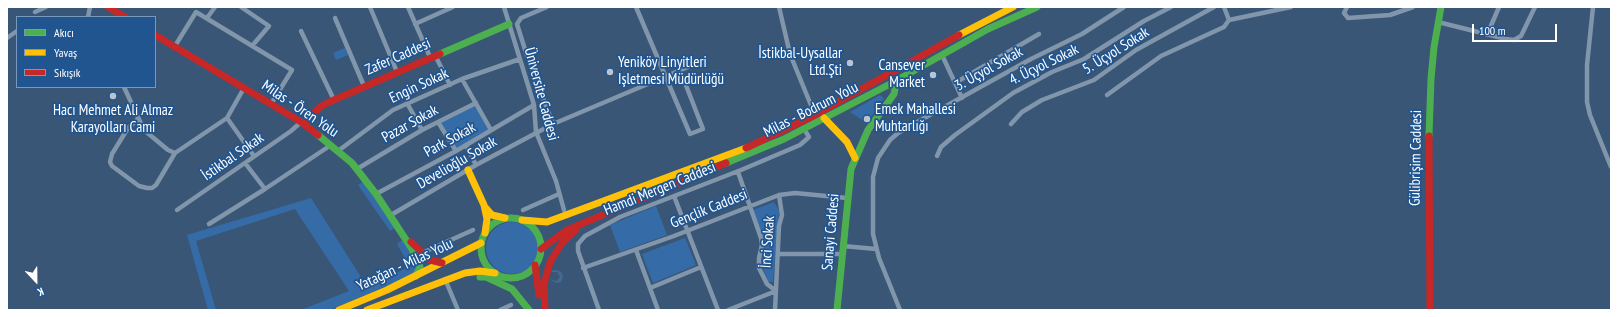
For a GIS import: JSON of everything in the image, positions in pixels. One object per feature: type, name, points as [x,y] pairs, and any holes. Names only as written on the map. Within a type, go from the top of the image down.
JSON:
[{"type":"main road","points":[[108,7],[123,16]]},
{"type":"main road","name":"Milas - Bodrum Yolu","points":[[522,220],[547,222],[583,210],[746,148],[815,115],[956,36],[1013,7]]},
{"type":"main road","name":"Milas - Bodrum Yolu","points":[[589,220],[750,154],[804,129],[892,83],[993,26],[1037,7]]},
{"type":"main road","name":"Gülibrişim Caddesi","points":[[1430,310],[1428,171],[1430,87],[1434,47],[1441,7]]},
{"type":"main road","name":"Zafer Caddesi","points":[[302,123],[320,107],[334,100],[508,24]]},
{"type":"main road","name":"Milas - Ören Yolu","points":[[156,36],[302,123],[331,145],[357,168],[404,235]]},
{"type":"main road","name":"Sanayi Caddesi","points":[[837,310],[850,174],[855,158],[873,121],[894,94],[895,89],[892,83]]},
{"type":"main road","points":[[824,118],[847,142],[855,158]]},
{"type":"main road","points":[[468,170],[484,205],[488,219],[481,243],[484,260],[495,274]]},
{"type":"main road","points":[[484,205],[492,215],[522,220],[536,231],[540,240],[541,248],[536,265],[538,291],[544,310]]},
{"type":"main road","points":[[484,233],[494,223],[505,218]]},
{"type":"main road","points":[[541,248],[555,238],[589,220]]},
{"type":"main road","points":[[544,310],[544,284],[550,262],[562,243],[589,220]]},
{"type":"main road","points":[[404,235],[430,260],[442,263]]},
{"type":"main road","points":[[404,235],[419,262],[419,272],[416,276]]},
{"type":"main road","name":"Yatağan - Milas Yolu","points":[[339,310],[416,276],[481,243]]},
{"type":"main road","points":[[503,277],[521,276],[529,272],[536,265]]},
{"type":"main road","points":[[445,279],[464,273],[480,271],[495,274],[517,285],[524,295],[530,310]]},
{"type":"main road","points":[[445,279],[462,276],[486,277],[512,289],[530,310]]},
{"type":"main road","name":"Yatağan - Milas Yolu","points":[[367,310],[445,279]]},
{"type":"street","points":[[35,12],[46,7]]},
{"type":"street","points":[[207,18],[215,7]]},
{"type":"street","points":[[241,7],[269,26],[252,46]]},
{"type":"street","points":[[370,7],[398,72]]},
{"type":"street","points":[[408,7],[432,56],[450,85]]},
{"type":"street","points":[[416,24],[453,7]]},
{"type":"street","name":"Üniversite Caddesi","points":[[504,7],[534,105],[536,132],[556,181],[564,210]]},
{"type":"street","points":[[547,7],[521,18],[517,24],[527,56],[553,124]]},
{"type":"street","points":[[636,7],[690,134],[703,129],[680,70]]},
{"type":"street","points":[[779,7],[788,46],[815,115]]},
{"type":"street","name":"3. Üçyol Sokak","points":[[876,249],[872,224],[873,184],[876,163],[894,136],[1031,59],[1069,41],[1124,7]]},
{"type":"street","name":"4. Üçyol Sokak","points":[[937,156],[941,147],[955,135],[1013,93],[1052,72],[1084,59],[1144,21],[1171,7]]},
{"type":"street","name":"5. Üçyol Sokak","points":[[1011,124],[1017,116],[1033,105],[1052,95],[1079,87],[1094,80],[1136,50],[1214,7]]},
{"type":"street","points":[[1224,7],[1229,20]]},
{"type":"street","points":[[1107,96],[1161,56],[1224,27],[1229,20],[1291,7]]},
{"type":"street","points":[[1347,7],[1344,13],[1348,18],[1390,15],[1413,7]]},
{"type":"street","points":[[1487,34],[1499,7]]},
{"type":"street","points":[[1438,22],[1506,39],[1517,39],[1523,33],[1535,7]]},
{"type":"street","points":[[1592,10],[1587,65],[1587,102],[1590,114],[1611,166]]},
{"type":"street","points":[[175,46],[196,12],[207,18],[292,70],[271,104]]},
{"type":"street","points":[[335,18],[364,86]]},
{"type":"street","points":[[301,31],[334,100]]},
{"type":"street","points":[[7,38],[16,32]]},
{"type":"street","points":[[955,83],[1039,34]]},
{"type":"street","points":[[942,55],[962,98]]},
{"type":"street","name":"Engin Sokak","points":[[338,151],[393,110],[462,79],[520,59]]},
{"type":"street","name":"Develioğlu Sokak","points":[[391,215],[536,132],[688,67]]},
{"type":"street","points":[[462,79],[491,130]]},
{"type":"street","points":[[124,88],[138,119],[147,134],[168,150],[176,153]]},
{"type":"street","points":[[138,119],[130,126],[112,154],[110,162],[112,166],[139,186],[150,188],[156,185],[176,153],[227,118],[244,88]]},
{"type":"street","points":[[408,103],[422,130]]},
{"type":"street","name":"Pazar Sokak","points":[[357,168],[422,130],[476,103]]},
{"type":"street","name":"Park Sokak","points":[[376,194],[456,151],[534,105]]},
{"type":"street","points":[[227,118],[254,156]]},
{"type":"street","points":[[438,122],[456,151]]},
{"type":"street","name":"İstikbal Sokak","points":[[177,210],[302,123]]},
{"type":"street","name":"Hamdi Mergen Caddesi","points":[[598,310],[583,268],[578,247],[580,241],[585,236],[611,221],[738,172],[804,142],[809,137],[804,129]]},
{"type":"street","points":[[209,224],[331,145]]},
{"type":"street","points":[[466,145],[476,165]]},
{"type":"street","points":[[245,162],[265,189]]},
{"type":"street","name":"İnci Sokak","points":[[738,172],[761,241],[759,268],[767,284],[776,290]]},
{"type":"street","name":"Gençlik Caddesi","points":[[583,268],[636,250],[779,195],[795,193],[848,198]]},
{"type":"street","points":[[523,210],[559,194]]},
{"type":"street","name":"İnci Sokak","points":[[775,310],[779,254],[779,226],[782,215],[779,195]]},
{"type":"street","points":[[674,196],[718,310]]},
{"type":"street","points":[[422,253],[473,230]]},
{"type":"street","points":[[843,246],[876,249],[900,310]]},
{"type":"street","points":[[636,250],[658,310]]},
{"type":"street","points":[[779,254],[842,254]]},
{"type":"street","points":[[650,288],[701,267]]},
{"type":"street","points":[[445,279],[458,310]]},
{"type":"street","points":[[728,310],[776,290]]},
{"type":"street","points":[[500,310],[511,305]]},
{"type":"shaded area","points":[[345,48],[348,55],[336,60],[333,53]]},
{"type":"shaded area","points":[[880,95],[884,98],[867,123],[850,112]]},
{"type":"shaded area","points":[[476,103],[491,130],[456,151],[438,122]]},
{"type":"shaded area","points":[[364,181],[396,227],[390,231],[358,185]]},
{"type":"shaded area","points":[[311,198],[366,285],[410,267],[397,244],[403,239],[418,264],[415,274],[329,310],[301,310],[349,291],[295,209],[196,241],[216,310],[208,310],[187,235]]},
{"type":"shaded area","points":[[774,202],[779,211],[773,282],[768,282],[761,263],[764,245],[753,210]]},
{"type":"shaded area","points":[[656,206],[667,235],[620,252],[610,225]]},
{"type":"shaded area","points":[[512,222],[526,226],[534,234],[538,248],[534,262],[526,270],[512,274],[498,270],[490,262],[486,248],[490,234],[498,226]]},
{"type":"shaded area","points":[[685,238],[696,265],[653,283],[642,254]]},
{"type":"shaded area","points":[[553,270],[561,272],[563,276],[561,282],[557,283],[550,279],[556,281],[560,277],[557,272],[551,272]]},
{"type":"traffic: fast","points":[[726,163],[784,139],[892,83],[988,29],[1037,7]]},
{"type":"traffic: fast","points":[[1429,136],[1431,79],[1434,47],[1441,7]]},
{"type":"traffic: fast","points":[[440,54],[509,24]]},
{"type":"traffic: fast","points":[[837,310],[851,169],[868,130],[894,94],[895,89],[892,83]]},
{"type":"traffic: fast","points":[[318,135],[352,163],[376,194],[412,249],[420,267],[416,276]]},
{"type":"traffic: fast","points":[[511,218],[528,223],[536,231],[541,248],[536,265],[528,273],[511,278],[494,273],[486,265],[481,248],[486,231],[494,223],[511,218]]},
{"type":"traffic: fast","points":[[480,277],[486,277],[512,289],[529,310]]},
{"type":"traffic: slow","points":[[959,35],[1013,7]]},
{"type":"traffic: slow","points":[[824,118],[847,142],[855,158]]},
{"type":"traffic: slow","points":[[522,220],[547,222],[746,148]]},
{"type":"traffic: slow","points":[[468,170],[484,205],[487,219],[485,233]]},
{"type":"traffic: slow","points":[[485,207],[492,215],[505,218]]},
{"type":"traffic: slow","points":[[339,310],[387,290],[481,243]]},
{"type":"traffic: slow","points":[[367,310],[465,273],[480,271],[495,273]]},
{"type":"traffic: jam","points":[[108,7],[123,16]]},
{"type":"traffic: jam","points":[[746,148],[815,115],[959,35]]},
{"type":"traffic: jam","points":[[156,36],[301,122],[318,135]]},
{"type":"traffic: jam","points":[[304,124],[320,107],[327,103],[440,54]]},
{"type":"traffic: jam","points":[[1429,136],[1430,310]]},
{"type":"traffic: jam","points":[[541,249],[567,230],[726,163]]},
{"type":"traffic: jam","points":[[545,310],[544,284],[550,262],[562,243],[576,230]]},
{"type":"traffic: jam","points":[[411,242],[430,260],[442,263]]},
{"type":"traffic: jam","points":[[535,265],[539,295]]},
{"type":"place","name":"İstikbal-Uysallar Ltd.Şti","points":[[850,63]]},
{"type":"place","name":"Yeniköy Linyitleri Işletmesi Müdürlüğü","points":[[610,72]]},
{"type":"place","name":"Cansever Market","points":[[933,75]]},
{"type":"place","name":"Hacı Mehmet Ali Almaz Karayolları Cami","points":[[113,96]]},
{"type":"place","name":"Emek Mahallesi Muhtarlığı","points":[[867,119]]}]
